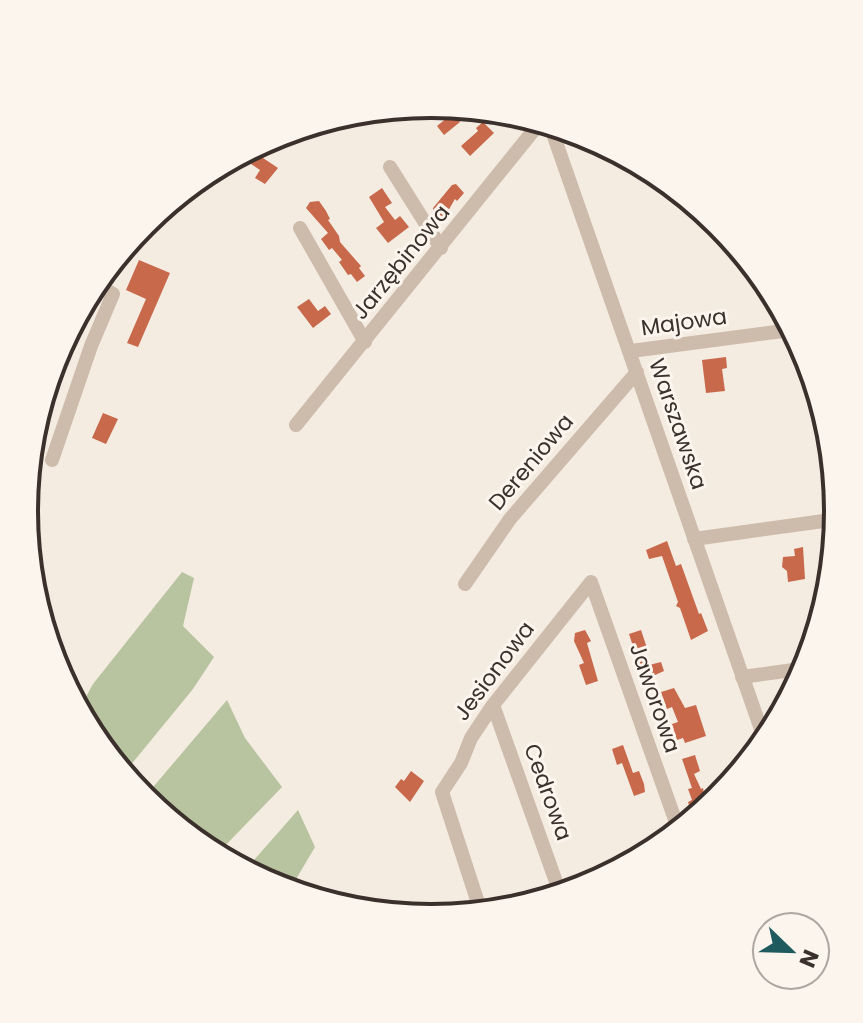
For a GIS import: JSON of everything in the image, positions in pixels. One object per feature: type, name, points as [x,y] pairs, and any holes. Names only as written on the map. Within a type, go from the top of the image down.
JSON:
[{"type":"street","name":"Jarzębinowa","points":[[296,425],[533,131]]},
{"type":"street","name":"Warszawska","points":[[555,138],[760,728]]},
{"type":"street","points":[[390,167],[441,248]]},
{"type":"street","points":[[300,228],[365,342]]},
{"type":"street","points":[[52,460],[91,346],[113,294],[106,290]]},
{"type":"street","name":"Majowa","points":[[631,351],[781,331]]},
{"type":"street","name":"Dereniowa","points":[[465,584],[510,519],[637,372]]},
{"type":"street","points":[[694,539],[825,521]]},
{"type":"street","name":"Jesionowa","points":[[478,902],[442,792],[493,705],[591,582]]},
{"type":"street","name":"Jaworowa","points":[[591,582],[675,820]]},
{"type":"street","points":[[742,677],[791,670]]},
{"type":"street","name":"Cedrowa","points":[[493,705],[557,884]]},
{"type":"green space","points":[[182,572],[194,578],[183,626],[214,657],[193,689],[131,765],[104,730],[85,698],[93,684]]},
{"type":"green space","points":[[227,700],[245,738],[282,787],[225,846],[192,824],[152,789]]},
{"type":"green space","points":[[298,810],[315,847],[295,880],[253,862]]},
{"type":"building","points":[[446,119],[460,122],[444,135],[437,126]]},
{"type":"building","points":[[483,122],[494,133],[470,156],[461,146]]},
{"type":"building","points":[[261,157],[278,168],[265,184],[255,178],[260,170],[250,163]]},
{"type":"building","points":[[456,184],[464,193],[457,201],[455,199],[444,218],[434,214],[433,208]]},
{"type":"building","points":[[382,188],[392,203],[385,207],[395,220],[400,216],[409,227],[388,243],[376,228],[384,222],[369,197]]},
{"type":"building","points":[[319,201],[340,242],[361,266],[359,268],[365,276],[357,282],[351,274],[348,275],[339,262],[342,260],[332,248],[329,250],[321,239],[328,233],[306,208],[310,202]]},
{"type":"building","points":[[139,260],[170,273],[138,347],[127,343],[146,299],[126,290]]},
{"type":"building","points":[[309,299],[318,311],[325,306],[331,314],[313,328],[297,307]]},
{"type":"building","points":[[726,357],[727,368],[722,369],[725,391],[706,393],[702,360]]},
{"type":"building","points":[[103,413],[118,419],[106,444],[92,438]]},
{"type":"building","points":[[667,541],[676,566],[681,564],[708,631],[691,640],[680,608],[676,606],[678,602],[662,556],[649,559],[646,550]]},
{"type":"building","points":[[803,547],[805,579],[788,582],[787,571],[782,567],[783,557],[795,556],[794,549]]},
{"type":"building","points":[[585,630],[591,641],[587,643],[598,681],[586,685],[579,665],[584,663],[574,641],[575,633]]},
{"type":"building","points":[[641,630],[649,665],[661,662],[664,671],[644,680],[629,634]]},
{"type":"building","points":[[674,688],[685,708],[696,705],[706,736],[685,743],[683,738],[677,740],[672,724],[678,722],[672,707],[667,709],[661,692]]},
{"type":"building","points":[[623,745],[633,773],[639,771],[644,784],[645,792],[634,796],[622,763],[617,765],[612,749]]},
{"type":"building","points":[[695,755],[700,771],[694,774],[704,795],[690,808],[688,802],[692,800],[688,789],[692,788],[682,759]]},
{"type":"building","points":[[411,771],[424,781],[410,802],[395,787]]}]
